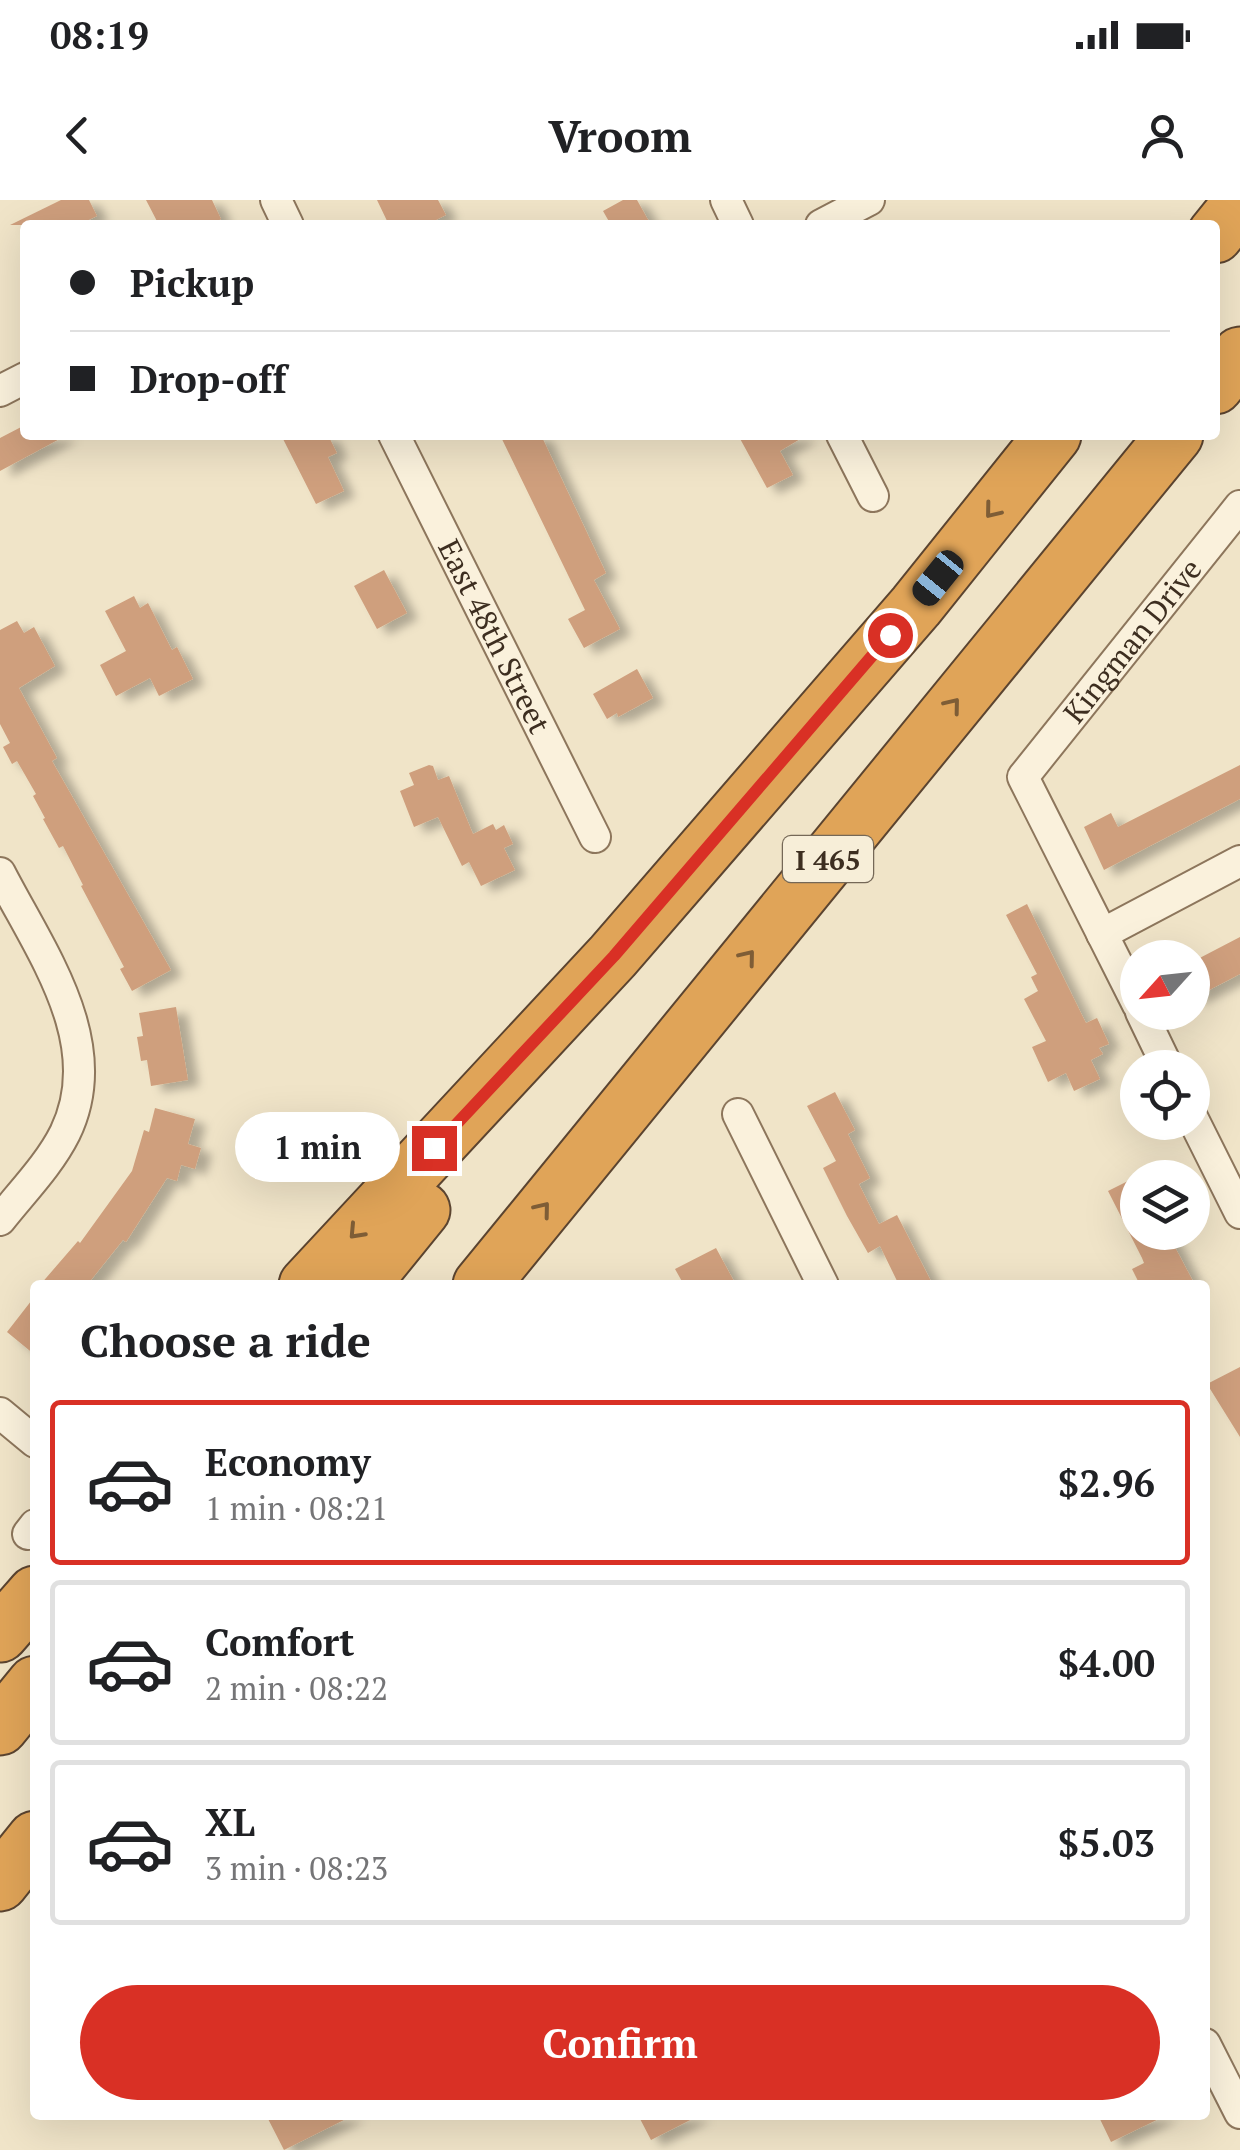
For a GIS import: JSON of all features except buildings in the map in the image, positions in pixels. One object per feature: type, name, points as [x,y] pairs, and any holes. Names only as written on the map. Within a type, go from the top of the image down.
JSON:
[{"type":"highway","points":[[1220,228],[1240,204]]},
{"type":"highway","points":[[1220,380],[1240,355]]},
{"type":"highway","points":[[311,1280],[614,956],[916,606],[1050,440]]},
{"type":"highway","name":"I 465","points":[[486,1280],[1171,440]]},
{"type":"highway","points":[[365,1280],[614,956]]},
{"type":"highway","points":[[0,1634],[30,1600]]},
{"type":"highway","points":[[0,1727],[30,1690]]},
{"type":"highway","points":[[0,1883],[30,1845]]},
{"type":"street","points":[[830,220],[868,200]]},
{"type":"street","name":"East 48th Street","points":[[396,440],[595,837]]},
{"type":"street","points":[[845,440],[873,496]]},
{"type":"street","name":"Kingman Drive","points":[[1102,934],[1023,776],[1240,506]]},
{"type":"street","points":[[1120,970],[1102,934],[1240,861]]},
{"type":"street","points":[[0,873],[70,1011],[77,1039],[77,1090],[71,1120],[54,1152],[0,1220]]},
{"type":"street","points":[[738,1114],[821,1280]]},
{"type":"street","points":[[1204,1140],[1240,1213]]},
{"type":"street","points":[[0,1413],[30,1438]]},
{"type":"street","points":[[1210,2054],[1240,2113]]},
{"type":"route","points":[[434,1148],[614,956],[890,635]]}]
